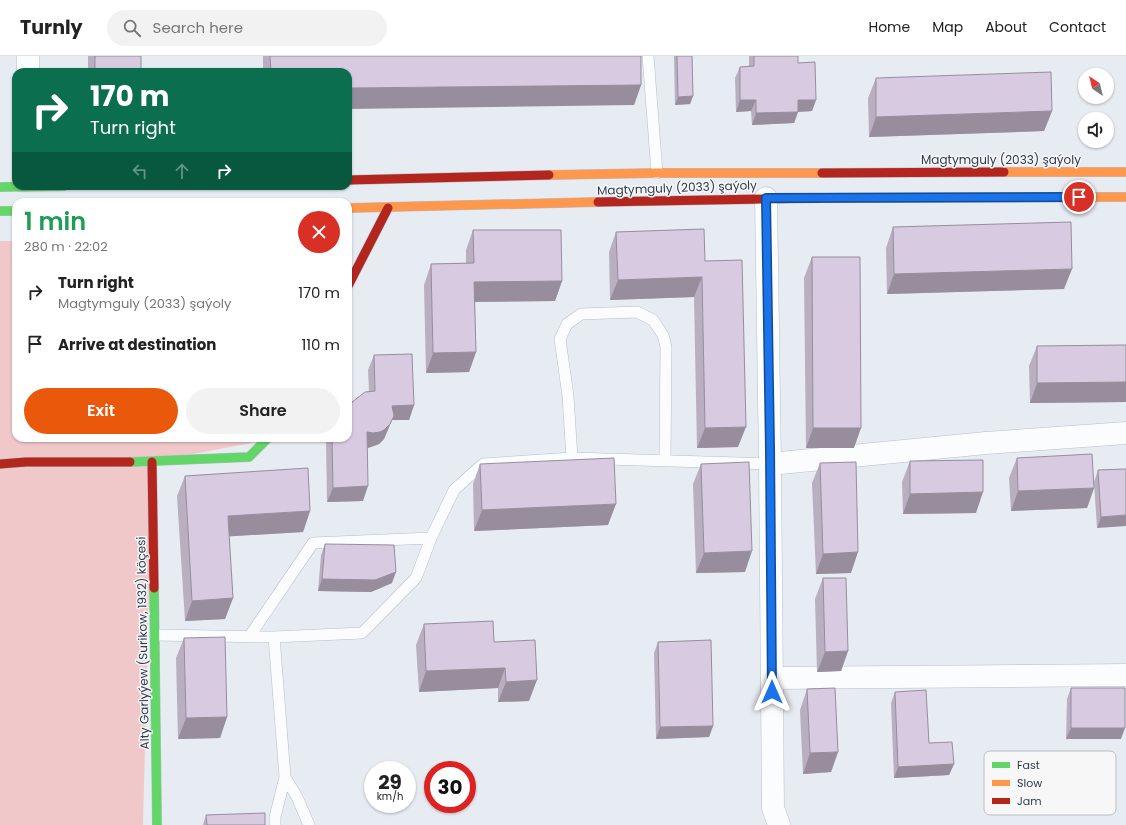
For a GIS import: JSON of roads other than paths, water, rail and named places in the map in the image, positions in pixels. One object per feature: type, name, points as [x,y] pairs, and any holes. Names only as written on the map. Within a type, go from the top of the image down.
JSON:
[{"type":"main road","name":"Magtymguly (2033) şaýoly","points":[[352,180],[657,173],[1126,172]]},
{"type":"main road","points":[[0,187],[12,187]]},
{"type":"main road","name":"Magtymguly (2033) şaýoly","points":[[352,208],[766,198],[1126,197]]},
{"type":"main road","points":[[352,278],[388,208]]},
{"type":"main road","points":[[0,211],[12,210]]},
{"type":"main road","points":[[0,464],[26,462],[152,462],[249,457],[264,442]]},
{"type":"main road","name":"Alty Garlyýew (Surikow, 1932) köçesi","points":[[152,462],[157,825]]},
{"type":"street","points":[[28,56],[28,68]]},
{"type":"street","points":[[766,198],[773,808],[779,825]]},
{"type":"street","points":[[770,464],[986,442],[1126,433]]},
{"type":"street","points":[[772,678],[1126,675]]},
{"type":"lane","points":[[648,56],[657,173]]},
{"type":"lane","points":[[572,458],[568,396],[560,339],[562,334],[567,324],[581,314],[637,312],[653,320],[663,335],[666,347],[665,461]]},
{"type":"lane","points":[[155,635],[274,637],[362,633],[416,578],[431,538],[454,490],[483,464],[572,458],[770,464]]},
{"type":"lane","points":[[249,637],[314,543],[431,538]]},
{"type":"lane","points":[[274,637],[285,777],[275,817],[275,825]]},
{"type":"lane","points":[[285,777],[297,797],[308,825]]}]
